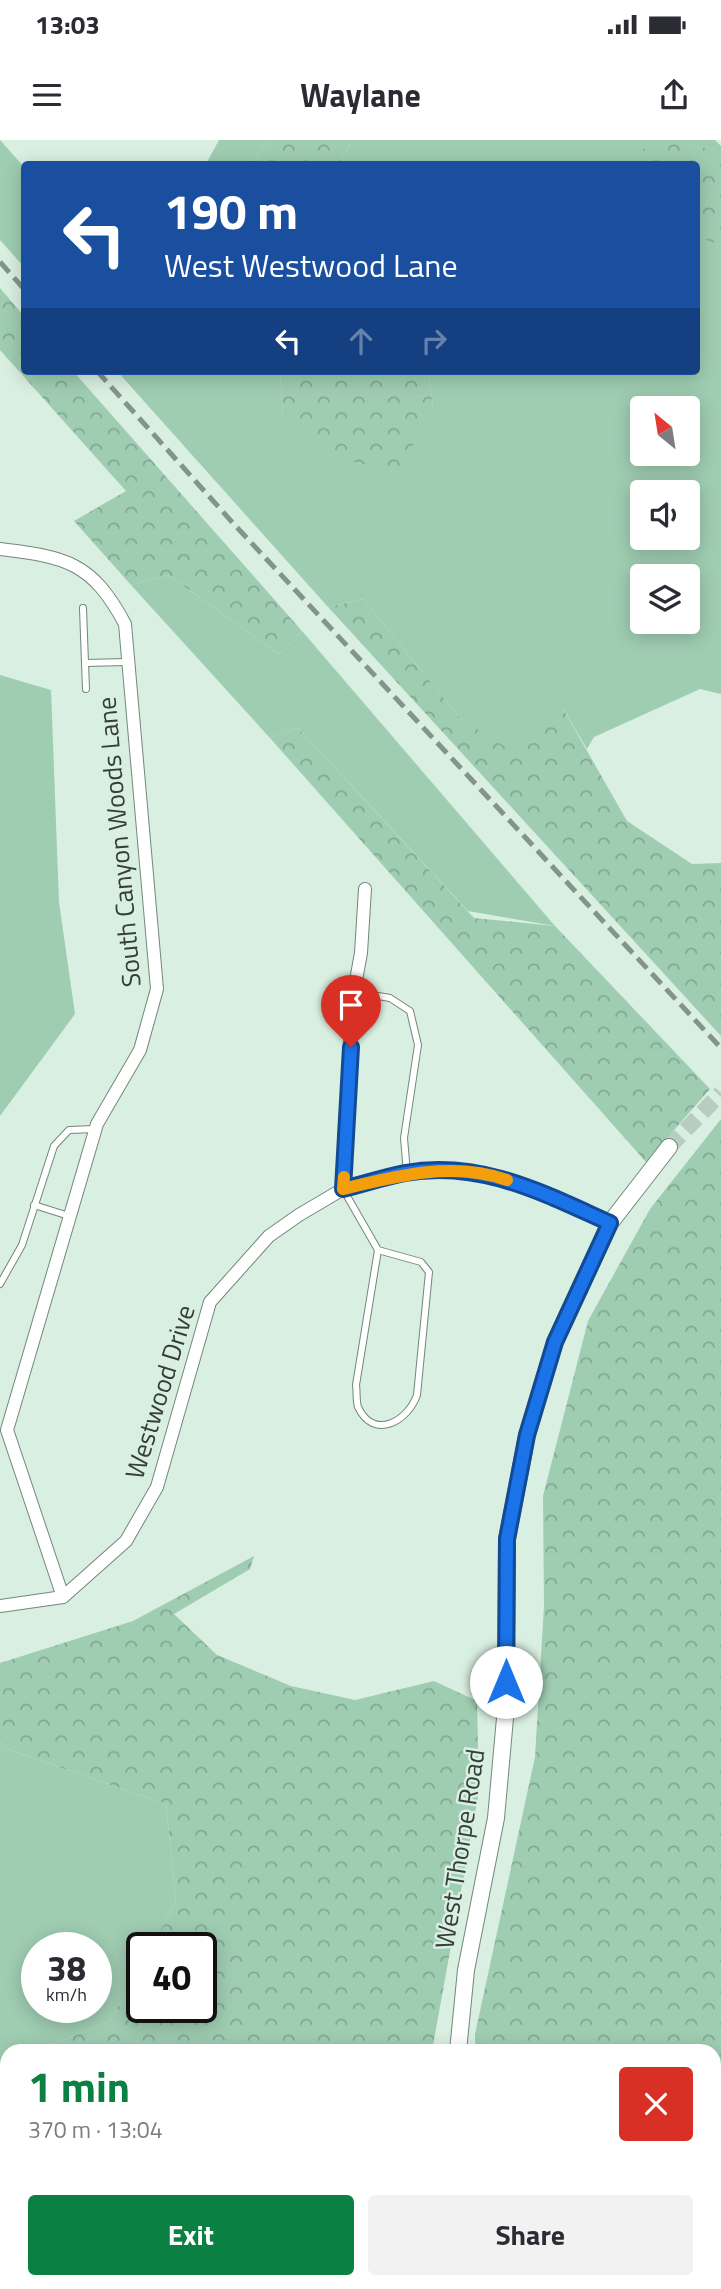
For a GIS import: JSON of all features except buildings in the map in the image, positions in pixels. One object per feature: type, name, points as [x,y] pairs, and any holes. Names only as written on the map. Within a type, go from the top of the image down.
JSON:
[{"type":"street","name":"South Canyon Woods Lane","points":[[0,549],[53,555],[94,577],[113,600],[125,624],[157,989],[140,1050],[95,1129],[4,1430],[63,1597]]},
{"type":"street","points":[[343,1189],[354,992],[361,953],[366,890]]},
{"type":"street","name":"West Thorpe Road","points":[[459,2044],[466,1970],[496,1818],[506,1707],[507,1539],[527,1435],[555,1342],[610,1223],[669,1147]]},
{"type":"street","name":"Westwood Drive","points":[[63,1597],[126,1541],[157,1487],[211,1302],[269,1236],[343,1189],[407,1173],[456,1171],[498,1177],[533,1188],[610,1223]]},
{"type":"street","points":[[0,1606],[63,1597]]},
{"type":"lane","points":[[83,608],[86,689]]},
{"type":"lane","points":[[85,663],[127,662]]},
{"type":"lane","points":[[354,992],[390,998],[410,1011],[418,1045],[404,1138],[407,1173]]},
{"type":"lane","points":[[0,1284],[16,1259],[54,1146],[60,1136],[69,1130],[95,1129]]},
{"type":"lane","points":[[343,1189],[378,1250],[356,1385],[358,1407],[368,1419],[380,1424],[395,1423],[404,1418],[414,1402],[429,1272],[421,1262],[378,1250]]},
{"type":"lane","points":[[34,1205],[70,1216]]},
{"type":"green space","points":[[0,140],[21,164],[21,264],[0,240]]},
{"type":"green space","points":[[219,140],[268,140],[254,161],[208,161]]},
{"type":"green space","points":[[268,140],[353,140],[341,161],[254,161]]},
{"type":"green space","points":[[353,140],[715,140],[721,146],[721,694],[700,689],[594,737],[587,749],[562,707],[532,742],[515,754],[461,719],[363,599],[328,607],[121,375],[280,375],[283,415],[433,406],[429,375],[700,375],[700,161],[341,161]]},
{"type":"green space","points":[[658,140],[694,144],[711,151],[721,164],[721,245],[700,238],[700,161],[626,160]]},
{"type":"green space","points":[[0,288],[21,312],[21,374],[0,350]]},
{"type":"green space","points":[[22,375],[77,375],[302,631],[279,654],[168,575],[131,585],[74,521],[126,491]]},
{"type":"green space","points":[[280,375],[429,375],[433,406],[400,472],[331,457],[283,415]]},
{"type":"green space","points":[[168,575],[279,654],[302,631],[555,926],[468,911],[298,728],[270,738],[131,585]]},
{"type":"green space","points":[[363,599],[461,719],[515,753],[532,742],[544,707],[562,707],[627,821],[692,864],[721,863],[721,1036],[328,607]]},
{"type":"green space","points":[[0,675],[51,690],[59,902],[75,1014],[0,1116]]},
{"type":"green space","points":[[298,728],[474,918],[555,926],[710,1089],[646,1162],[270,738]]},
{"type":"green space","points":[[721,1119],[721,2044],[475,2044],[535,1757],[544,1606],[543,1496],[588,1321],[650,1209]]},
{"type":"green space","points":[[254,1556],[250,1569],[174,1614],[217,1655],[291,1686],[355,1700],[434,1681],[477,1701],[479,1791],[433,2044],[53,2044],[105,2023],[112,2023],[112,2017],[126,1992],[126,2023],[217,2023],[217,1932],[160,1932],[176,1901],[166,1804],[4,1748],[0,1741],[0,1663],[133,1621]]},
{"type":"green space","points":[[0,1741],[4,1748],[166,1804],[176,1901],[160,1932],[126,1932],[126,1992],[112,2017],[112,1932],[21,1932],[21,2023],[105,2023],[53,2044],[0,2044]]},
{"type":"tunnel","points":[[669,1147],[721,1093]]},
{"type":"railway","points":[[0,262],[21,286]]},
{"type":"railway","points":[[101,375],[232,522],[721,1048]]},
{"type":"slow traffic","points":[[344,1177],[343,1189],[407,1173],[456,1171],[507,1180]]},
{"type":"route","points":[[351,1047],[343,1189],[407,1173],[456,1171],[498,1177],[533,1188],[610,1223],[555,1342],[527,1435],[507,1539],[506,1682]]}]
